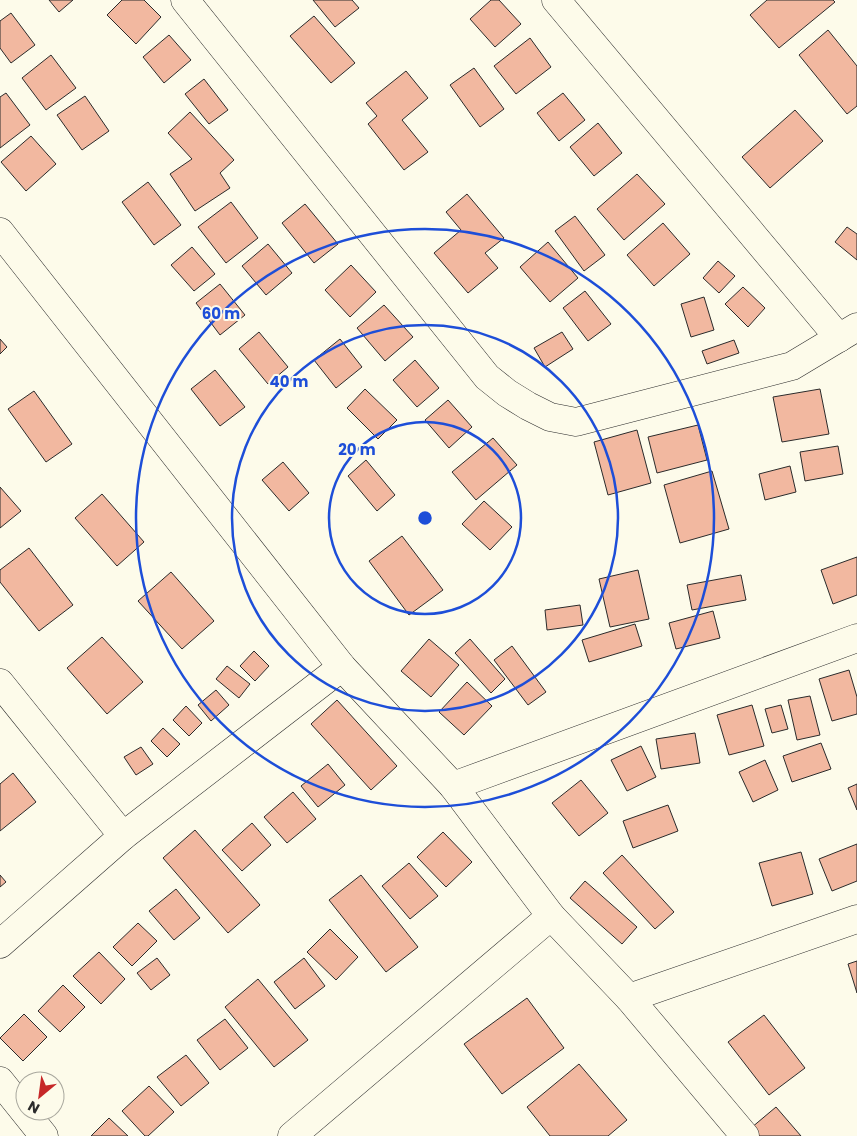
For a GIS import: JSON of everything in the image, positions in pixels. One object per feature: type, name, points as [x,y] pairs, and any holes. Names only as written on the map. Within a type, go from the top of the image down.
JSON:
[{"type":"street","points":[[185,0],[487,377],[507,393],[550,418],[576,422],[792,366],[848,333],[556,0]]},
{"type":"street","points":[[0,232],[342,667],[453,786],[551,916],[630,998],[744,1136]]},
{"type":"street","points":[[453,786],[857,638]]},
{"type":"street","points":[[0,944],[123,836],[342,667]]},
{"type":"street","points":[[0,683],[123,836]]},
{"type":"street","points":[[292,1136],[551,916]]},
{"type":"street","points":[[630,998],[857,919]]},
{"type":"street","points":[[0,1080],[44,1136]]},
{"type":"building","points":[[49,0],[73,0],[59,12]]},
{"type":"building","points":[[122,0],[144,0],[161,17],[136,44],[107,15]]},
{"type":"building","points":[[313,0],[352,0],[359,8],[335,27]]},
{"type":"building","points":[[491,0],[499,0],[521,24],[495,47],[470,19]]},
{"type":"building","points":[[767,0],[833,0],[835,2],[779,48],[750,15]]},
{"type":"building","points":[[11,13],[35,45],[11,63],[0,48],[0,21]]},
{"type":"building","points":[[314,16],[355,63],[331,83],[290,36]]},
{"type":"building","points":[[828,30],[857,66],[857,106],[847,114],[799,55]]},
{"type":"building","points":[[169,35],[191,60],[164,83],[143,57]]},
{"type":"building","points":[[530,38],[551,67],[516,94],[494,66]]},
{"type":"building","points":[[51,55],[76,88],[46,110],[22,78]]},
{"type":"building","points":[[474,68],[504,109],[480,127],[450,85]]},
{"type":"building","points":[[406,71],[428,98],[402,120],[428,152],[404,170],[368,124],[377,116],[366,103]]},
{"type":"building","points":[[204,79],[228,110],[209,124],[185,94]]},
{"type":"building","points":[[6,93],[30,125],[0,148],[0,97]]},
{"type":"building","points":[[563,93],[585,120],[559,141],[537,113]]},
{"type":"building","points":[[85,96],[109,131],[82,150],[57,115]]},
{"type":"building","points":[[795,110],[823,141],[770,188],[742,157]]},
{"type":"building","points":[[190,112],[234,160],[220,173],[230,188],[195,211],[170,174],[192,159],[168,133]]},
{"type":"building","points":[[598,123],[622,153],[594,176],[570,147]]},
{"type":"building","points":[[31,136],[56,164],[26,191],[1,162]]},
{"type":"building","points":[[637,174],[665,204],[624,240],[597,209]]},
{"type":"building","points":[[148,182],[181,225],[154,245],[122,202]]},
{"type":"building","points":[[467,194],[504,238],[485,253],[498,268],[468,293],[434,253],[461,230],[446,212]]},
{"type":"building","points":[[231,202],[258,238],[226,263],[198,227]]},
{"type":"building","points":[[305,204],[338,244],[314,263],[282,223]]},
{"type":"building","points":[[575,216],[605,255],[584,271],[555,231]]},
{"type":"building","points":[[663,223],[690,254],[654,286],[627,255]]},
{"type":"building","points":[[847,227],[857,234],[857,260],[835,242]]},
{"type":"building","points":[[548,242],[578,278],[550,302],[520,267]]},
{"type":"building","points":[[268,244],[292,273],[266,295],[242,266]]},
{"type":"building","points":[[192,247],[215,274],[194,291],[171,265]]},
{"type":"building","points":[[718,261],[735,276],[719,293],[703,278]]},
{"type":"building","points":[[351,265],[376,292],[350,317],[325,290]]},
{"type":"building","points":[[220,284],[245,315],[220,335],[196,303]]},
{"type":"building","points":[[743,287],[765,308],[748,327],[725,304]]},
{"type":"building","points":[[585,291],[611,324],[588,341],[563,308]]},
{"type":"building","points":[[704,297],[714,330],[691,337],[681,304]]},
{"type":"building","points":[[384,305],[413,337],[385,361],[357,328]]},
{"type":"building","points":[[259,332],[288,367],[268,384],[239,349]]},
{"type":"building","points":[[562,332],[573,349],[545,367],[534,348]]},
{"type":"building","points":[[0,339],[7,347],[0,354]]},
{"type":"building","points":[[340,339],[362,367],[336,388],[314,360]]},
{"type":"building","points":[[734,340],[739,353],[707,364],[702,351]]},
{"type":"building","points":[[415,360],[439,388],[417,407],[393,380]]},
{"type":"building","points":[[215,370],[245,407],[220,426],[191,389]]},
{"type":"building","points":[[365,389],[397,420],[378,439],[347,408]]},
{"type":"building","points":[[820,389],[829,434],[782,442],[773,397]]},
{"type":"building","points":[[34,391],[72,444],[46,462],[8,409]]},
{"type":"building","points":[[448,400],[472,427],[449,448],[425,420]]},
{"type":"building","points":[[698,425],[707,460],[657,473],[648,437]]},
{"type":"building","points":[[637,430],[651,483],[608,495],[594,442]]},
{"type":"building","points":[[493,438],[517,465],[476,500],[452,472]]},
{"type":"building","points":[[838,446],[843,474],[805,481],[800,452]]},
{"type":"building","points":[[366,460],[395,495],[377,511],[348,476]]},
{"type":"building","points":[[283,462],[309,493],[289,511],[262,480]]},
{"type":"building","points":[[790,466],[796,492],[765,500],[759,474]]},
{"type":"building","points":[[712,471],[729,529],[680,543],[664,485]]},
{"type":"building","points":[[0,487],[21,511],[0,528]]},
{"type":"building","points":[[102,494],[144,542],[117,566],[75,518]]},
{"type":"building","points":[[484,501],[512,527],[490,550],[462,524]]},
{"type":"building","points":[[402,536],[443,590],[409,615],[369,561]]},
{"type":"building","points":[[29,548],[73,605],[39,631],[0,582],[0,570]]},
{"type":"building","points":[[857,557],[857,595],[833,604],[821,570]]},
{"type":"building","points":[[638,570],[649,619],[610,627],[599,579]]},
{"type":"building","points":[[171,572],[214,621],[182,649],[138,601]]},
{"type":"building","points":[[741,575],[746,600],[692,610],[687,585]]},
{"type":"building","points":[[580,605],[583,625],[547,630],[545,610]]},
{"type":"building","points":[[713,611],[720,638],[676,649],[669,623]]},
{"type":"building","points":[[635,624],[642,646],[589,662],[582,640]]},
{"type":"building","points":[[102,637],[143,682],[107,714],[67,668]]},
{"type":"building","points":[[429,639],[459,665],[431,697],[401,671]]},
{"type":"building","points":[[470,639],[505,679],[491,693],[455,653]]},
{"type":"building","points":[[512,646],[546,692],[528,705],[494,660]]},
{"type":"building","points":[[254,651],[269,666],[255,681],[240,666]]},
{"type":"building","points":[[227,666],[250,684],[239,698],[216,679]]},
{"type":"building","points":[[849,670],[857,697],[857,714],[832,721],[819,679]]},
{"type":"building","points":[[467,682],[492,706],[464,735],[439,712]]},
{"type":"building","points":[[216,690],[229,705],[211,721],[198,705]]},
{"type":"building","points":[[810,696],[820,735],[797,740],[788,700]]},
{"type":"building","points":[[337,700],[397,766],[371,790],[311,724]]},
{"type":"building","points":[[752,705],[764,746],[729,755],[717,715]]},
{"type":"building","points":[[781,705],[788,729],[772,733],[765,709]]},
{"type":"building","points":[[186,706],[202,723],[189,736],[173,720]]},
{"type":"building","points":[[163,728],[180,744],[167,757],[151,741]]},
{"type":"building","points":[[695,733],[700,763],[661,769],[656,739]]},
{"type":"building","points":[[821,743],[831,769],[792,782],[783,756]]},
{"type":"building","points":[[641,746],[656,777],[627,791],[611,760]]},
{"type":"building","points":[[141,747],[153,764],[136,775],[124,757]]},
{"type":"building","points":[[765,760],[778,790],[753,802],[739,772]]},
{"type":"building","points":[[328,764],[345,785],[318,807],[301,786]]},
{"type":"building","points":[[13,773],[36,802],[0,831],[0,784]]},
{"type":"building","points":[[581,780],[608,813],[579,836],[552,803]]},
{"type":"building","points":[[857,784],[857,810],[848,788]]},
{"type":"building","points":[[293,792],[316,819],[287,843],[264,817]]},
{"type":"building","points":[[668,805],[678,831],[633,848],[623,821]]},
{"type":"building","points":[[252,823],[271,845],[242,871],[222,850]]},
{"type":"building","points":[[195,830],[260,905],[228,933],[163,858]]},
{"type":"building","points":[[443,832],[472,862],[446,887],[417,857]]},
{"type":"building","points":[[857,844],[857,881],[832,891],[819,859]]},
{"type":"building","points":[[801,852],[813,894],[772,906],[759,863]]},
{"type":"building","points":[[622,855],[674,912],[655,929],[603,873]]},
{"type":"building","points":[[409,863],[438,896],[410,919],[382,886]]},
{"type":"building","points":[[0,875],[6,882],[0,887]]},
{"type":"building","points":[[361,875],[418,947],[386,972],[329,900]]},
{"type":"building","points":[[585,881],[637,927],[622,944],[570,898]]},
{"type":"building","points":[[176,889],[200,918],[174,940],[149,911]]},
{"type":"building","points":[[138,923],[157,941],[132,966],[113,947]]},
{"type":"building","points":[[330,929],[358,957],[336,980],[307,952]]},
{"type":"building","points":[[99,952],[125,979],[101,1004],[73,976]]},
{"type":"building","points":[[157,958],[170,975],[151,990],[137,973]]},
{"type":"building","points":[[304,958],[325,986],[295,1009],[274,982]]},
{"type":"building","points":[[857,961],[857,993],[848,964]]},
{"type":"building","points":[[258,979],[308,1040],[274,1067],[225,1007]]},
{"type":"building","points":[[63,985],[85,1007],[60,1032],[38,1011]]},
{"type":"building","points":[[527,998],[564,1048],[502,1094],[464,1044]]},
{"type":"building","points":[[24,1014],[47,1037],[23,1061],[0,1038]]},
{"type":"building","points":[[764,1015],[805,1068],[769,1095],[728,1042]]},
{"type":"building","points":[[225,1019],[248,1048],[220,1070],[197,1040]]},
{"type":"building","points":[[186,1055],[209,1083],[181,1106],[157,1077]]},
{"type":"building","points":[[579,1064],[627,1120],[608,1136],[550,1136],[527,1107]]},
{"type":"building","points":[[149,1086],[174,1112],[148,1136],[145,1136],[122,1111]]},
{"type":"building","points":[[776,1107],[801,1136],[757,1136],[751,1128]]},
{"type":"building","points":[[109,1118],[128,1136],[91,1136]]}]
